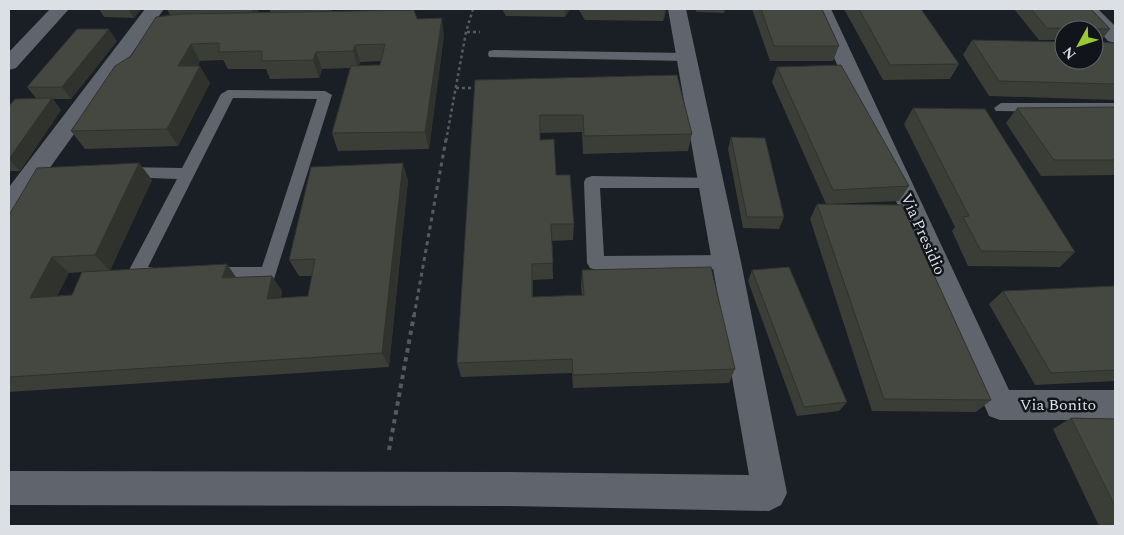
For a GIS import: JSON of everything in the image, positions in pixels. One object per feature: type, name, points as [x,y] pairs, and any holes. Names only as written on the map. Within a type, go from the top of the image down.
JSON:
[{"type":"street","points":[[9,64],[60,9]]},
{"type":"street","points":[[9,205],[45,170],[155,9]]},
{"type":"street","points":[[9,488],[504,489],[769,493],[727,262],[677,9]]},
{"type":"street","name":"Via Presidio","points":[[822,9],[1000,405]]},
{"type":"street","points":[[1088,9],[1115,37]]},
{"type":"street","name":"Via Bonito","points":[[1000,405],[1115,405]]},
{"type":"lane","points":[[494,54],[686,57]]},
{"type":"lane","points":[[174,274],[136,274],[228,94],[325,94],[268,274],[193,274]]},
{"type":"lane","points":[[1001,108],[1115,108]]},
{"type":"lane","points":[[111,172],[187,174]]},
{"type":"lane","points":[[300,173],[320,173]]},
{"type":"lane","points":[[711,182],[592,182],[596,263],[727,262]]},
{"type":"path","points":[[382,490],[456,88],[473,9]]},
{"type":"building","points":[[761,9],[822,9],[839,46],[774,46]]},
{"type":"building","points":[[859,9],[921,9],[959,64],[890,65]]},
{"type":"building","points":[[1031,9],[1091,9],[1101,20],[1054,20],[1054,28],[1047,28]]},
{"type":"building","points":[[414,10],[417,19],[442,18],[425,132],[332,133],[351,66],[380,65],[385,44],[355,45],[353,51],[316,52],[313,60],[262,61],[262,51],[219,52],[219,43],[191,44],[178,66],[200,66],[167,129],[71,131],[115,66],[131,56],[156,17],[181,14]]},
{"type":"building","points":[[1104,23],[1110,29],[1104,29]]},
{"type":"building","points":[[77,29],[109,29],[62,87],[27,87]]},
{"type":"building","points":[[972,40],[1054,42],[1054,70],[1104,70],[1104,42],[1115,43],[1115,84],[999,81]]},
{"type":"building","points":[[841,65],[909,186],[833,190],[777,67]]},
{"type":"building","points":[[677,75],[692,134],[584,136],[583,115],[540,115],[540,140],[554,139],[556,175],[570,175],[574,224],[551,224],[553,263],[532,264],[532,297],[584,295],[582,270],[711,267],[735,369],[573,375],[572,359],[457,363],[475,80]]},
{"type":"building","points":[[52,98],[9,159],[9,106],[15,99]]},
{"type":"building","points":[[1115,107],[1115,160],[1054,160],[1017,108]]},
{"type":"building","points":[[913,108],[985,109],[1075,252],[981,251],[963,217],[969,216]]},
{"type":"building","points":[[731,137],[765,138],[784,217],[747,217]]},
{"type":"building","points":[[139,163],[95,255],[52,257],[30,298],[72,295],[82,272],[227,264],[222,278],[272,276],[267,299],[308,296],[315,259],[289,260],[311,167],[403,163],[382,353],[9,377],[9,215],[37,168]]},
{"type":"building","points":[[817,204],[902,205],[991,400],[884,399]]},
{"type":"building","points":[[789,267],[847,402],[804,407],[752,270]]},
{"type":"building","points":[[1115,286],[1115,370],[1051,373],[1003,291]]},
{"type":"building","points":[[1071,418],[1115,419],[1115,506]]}]
